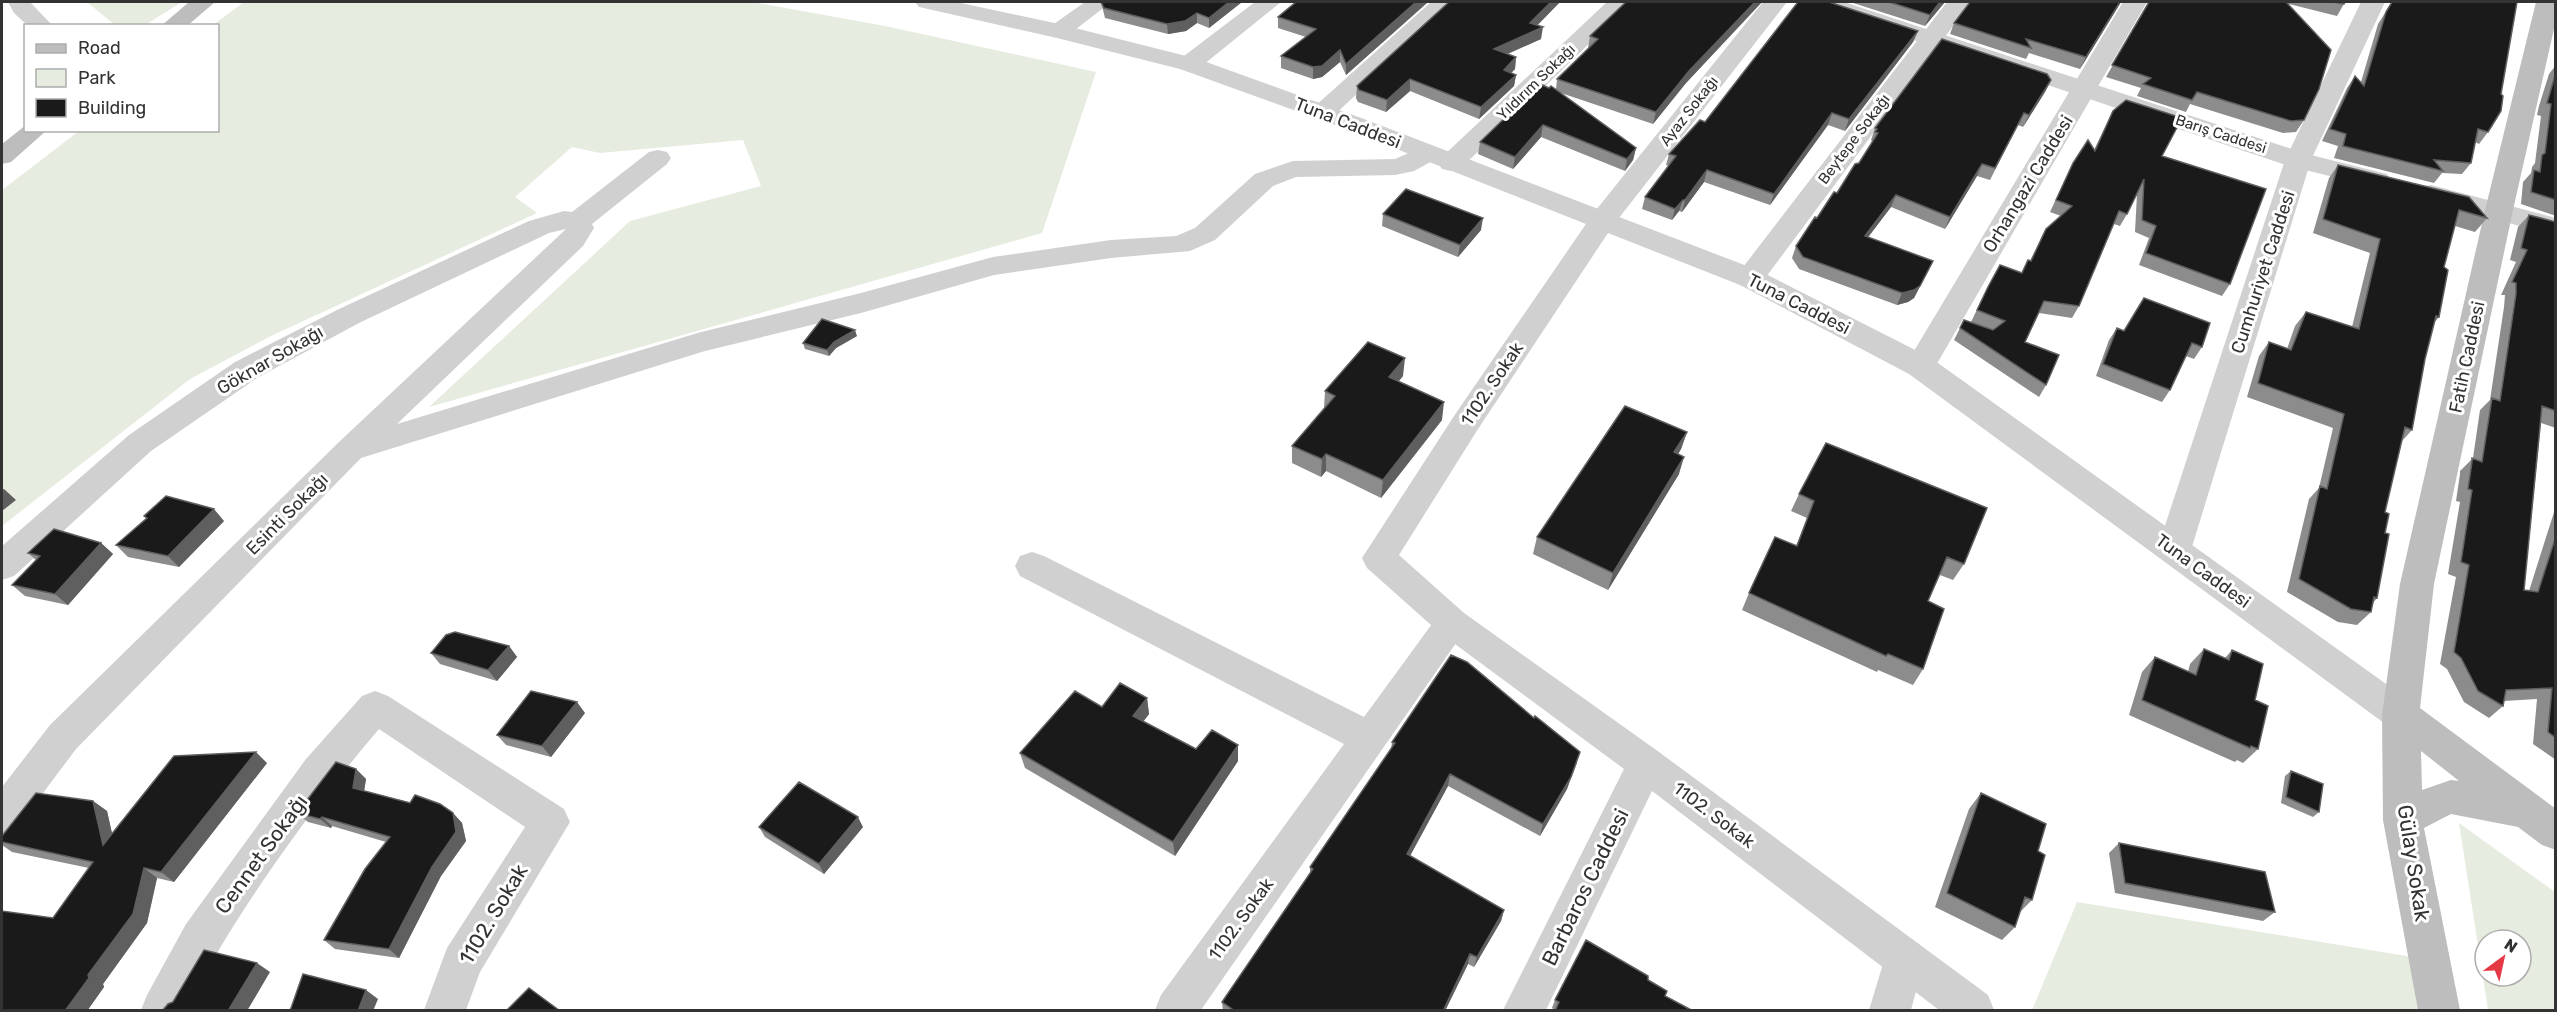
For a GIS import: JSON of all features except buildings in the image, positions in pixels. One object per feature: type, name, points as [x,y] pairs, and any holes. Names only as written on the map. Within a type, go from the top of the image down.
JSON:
[{"type":"main road","points":[[175,24],[203,2]]},
{"type":"main road","name":"Fatih Caddesi","points":[[2401,715],[2417,584],[2499,210],[2548,2]]},
{"type":"main road","points":[[2,156],[32,132]]},
{"type":"main road","name":"Gülay Sokak","points":[[2401,715],[2403,820],[2439,1011]]},
{"type":"main road","name":"Tuna Caddesi","points":[[2401,715],[2541,821]]},
{"type":"main road","points":[[2403,820],[2433,803],[2451,797],[2541,821]]},
{"type":"street","points":[[19,2],[22,8],[40,24]]},
{"type":"street","name":"Tuna Caddesi","points":[[931,2],[1189,64],[1323,112],[1750,278],[1920,366],[2401,715]]},
{"type":"street","points":[[1059,31],[1099,2]]},
{"type":"street","points":[[1189,64],[1269,2]]},
{"type":"street","points":[[1323,112],[1444,2]]},
{"type":"street","name":"Yıldırım Sokağı","points":[[350,450],[701,342],[861,303],[993,266],[1111,249],[1180,246],[1205,234],[1264,180],[1280,172],[1293,169],[1395,167],[1439,158],[1620,2]]},
{"type":"street","name":"Ayaz Sokağı","points":[[1602,221],[1775,2]]},
{"type":"street","name":"Barış Caddesi","points":[[1822,2],[2298,160],[2499,210],[2556,227]]},
{"type":"street","name":"Beytepe Sokağı","points":[[1750,278],[1959,2]]},
{"type":"street","name":"Orhangazi Caddesi","points":[[1920,366],[2135,2]]},
{"type":"street","name":"Cumhuriyet Caddesi","points":[[2174,550],[2298,160],[2373,2]]},
{"type":"street","points":[[577,222],[658,158]]},
{"type":"street","name":"Göknar Sokağı","points":[[2,566],[140,442],[246,370],[349,316],[539,227],[564,220],[577,222]]},
{"type":"street","name":"1102. Sokak","points":[[1602,221],[1467,421],[1379,558],[1452,623],[1646,764],[1973,1011]]},
{"type":"street","name":"Esinti Sokağı","points":[[2,816],[63,737],[350,450],[573,240],[580,228],[577,222]]},
{"type":"street","points":[[1032,566],[1369,738]]},
{"type":"street","name":"1102. Sokak","points":[[1176,1011],[1452,623]]},
{"type":"street","name":"Cennet Sokağı","points":[[162,1011],[201,938],[320,771],[375,707],[550,822]]},
{"type":"street","name":"Barbaros Caddesi","points":[[1524,1011],[1646,764]]},
{"type":"street","name":"1102. Sokak","points":[[445,1011],[462,962],[550,822]]},
{"type":"street","points":[[1890,1011],[1904,958]]},
{"type":"green space","points":[[87,2],[182,2],[147,24],[114,24]]},
{"type":"green space","points":[[244,2],[752,2],[885,26],[1096,72],[1042,233],[429,407],[630,221],[761,186],[743,140],[600,153],[572,147],[515,197],[537,213],[271,336],[190,379],[2,526],[2,190],[78,132],[219,132],[219,24],[214,24]]},
{"type":"green space","points":[[2459,823],[2555,892],[2555,1010],[2488,1010],[2485,988],[2533,988],[2533,928],[2475,928]]},
{"type":"green space","points":[[2077,902],[2437,961],[2442,1010],[2032,1010]]}]
